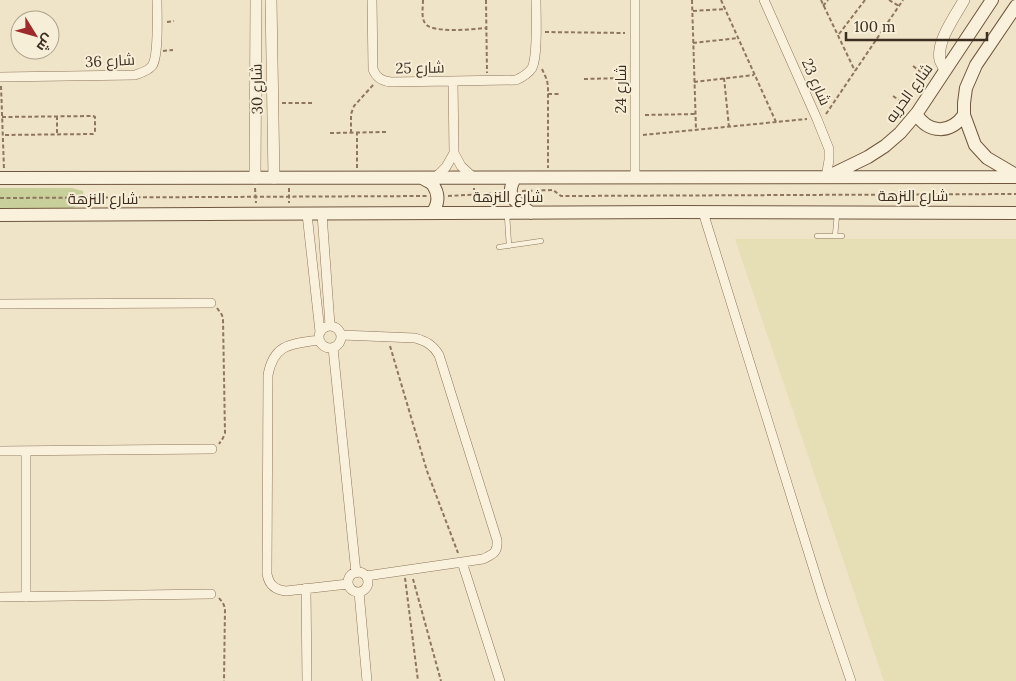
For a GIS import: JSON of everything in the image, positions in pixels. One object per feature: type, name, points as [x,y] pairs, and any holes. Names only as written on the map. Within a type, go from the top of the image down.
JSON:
[{"type":"main road","name":"شارع الحريه","points":[[826,177],[868,157],[900,133],[937,84],[992,0]]},
{"type":"main road","points":[[1016,6],[976,65],[966,88],[964,103],[964,115],[976,145],[987,158],[1016,176]]},
{"type":"main road","points":[[916,114],[924,124],[936,129],[949,128],[964,115]]},
{"type":"main road","name":"شارع النزهة","points":[[2,178],[1016,176]]},
{"type":"main road","points":[[428,178],[438,196],[436,208],[432,214]]},
{"type":"main road","points":[[515,178],[510,189],[513,198],[531,213]]},
{"type":"main road","name":"شارع النزهة","points":[[0,215],[703,212],[1016,213]]},
{"type":"street","name":"شارع 36","points":[[0,77],[135,75],[144,72],[152,66],[156,57],[157,0]]},
{"type":"street","name":"شارع 30","points":[[255,178],[256,0]]},
{"type":"street","name":"شارع 30","points":[[271,0],[274,178]]},
{"type":"street","name":"شارع 25","points":[[372,0],[373,69],[376,76],[385,82],[516,80],[527,73],[534,62]]},
{"type":"street","points":[[534,62],[536,0]]},
{"type":"street","name":"شارع 24","points":[[635,178],[636,0]]},
{"type":"street","name":"شارع 23","points":[[764,0],[829,149],[826,177]]},
{"type":"street","points":[[945,71],[940,59],[942,44],[964,0]]},
{"type":"street","name":"شارع 25","points":[[453,81],[454,153]]},
{"type":"street","points":[[255,147],[264,149],[273,147]]},
{"type":"street","points":[[454,153],[461,166],[474,178]]},
{"type":"street","points":[[428,178],[446,167],[454,153]]},
{"type":"street","points":[[703,212],[823,599],[851,681]]},
{"type":"street","points":[[307,214],[320,336],[325,347],[333,348],[342,339],[338,328],[330,325],[326,326],[320,336],[282,348],[270,365],[268,375],[267,574],[268,581],[272,587],[279,590],[348,584]]},
{"type":"street","points":[[322,214],[330,325]]},
{"type":"street","points":[[0,304],[211,303]]},
{"type":"street","points":[[342,335],[415,338],[423,340],[434,348],[439,355],[498,545],[494,554],[483,559],[366,576],[362,573],[356,573],[350,577],[348,584],[352,590],[359,592],[365,589],[368,580],[366,576]]},
{"type":"street","points":[[333,348],[356,573]]},
{"type":"street","points":[[0,451],[212,449]]},
{"type":"street","points":[[26,451],[26,597]]},
{"type":"street","points":[[462,562],[500,681]]},
{"type":"street","points":[[306,588],[307,681]]},
{"type":"street","points":[[359,592],[367,681]]},
{"type":"street","points":[[0,597],[211,594]]},
{"type":"lane","points":[[835,236],[837,212]]},
{"type":"lane","points":[[507,214],[509,246]]},
{"type":"lane","points":[[817,236],[842,236]]},
{"type":"lane","points":[[499,247],[541,242]]},
{"type":"path","points":[[423,0],[423,21],[426,26],[437,30],[486,28]]},
{"type":"path","points":[[486,0],[487,80]]},
{"type":"path","points":[[692,0],[696,130]]},
{"type":"path","points":[[721,0],[776,122]]},
{"type":"path","points":[[821,0],[855,70]]},
{"type":"path","points":[[823,6],[828,0]]},
{"type":"path","points":[[838,35],[865,0]]},
{"type":"path","points":[[890,0],[898,6]]},
{"type":"path","points":[[635,136],[776,122],[818,121],[903,0]]},
{"type":"path","points":[[693,11],[725,10]]},
{"type":"path","points":[[536,32],[635,33]]},
{"type":"path","points":[[693,43],[738,38]]},
{"type":"path","points":[[534,62],[540,67],[547,80],[548,178]]},
{"type":"path","points":[[913,66],[937,84]]},
{"type":"path","points":[[694,82],[755,75]]},
{"type":"path","points":[[0,77],[3,135],[2,178]]},
{"type":"path","points":[[584,79],[635,78]]},
{"type":"path","points":[[724,78],[729,127]]},
{"type":"path","points":[[351,133],[351,114],[354,106],[379,79]]},
{"type":"path","points":[[548,94],[560,94]]},
{"type":"path","points":[[893,96],[916,114]]},
{"type":"path","points":[[272,104],[314,103]]},
{"type":"path","points":[[635,115],[695,114]]},
{"type":"path","points":[[57,116],[57,134]]},
{"type":"path","points":[[2,117],[95,117],[94,133],[3,135]]},
{"type":"path","points":[[330,133],[386,132]]},
{"type":"path","points":[[357,133],[357,178]]},
{"type":"path","points":[[255,178],[256,214]]},
{"type":"path","points":[[289,178],[290,214]]},
{"type":"path","points":[[474,178],[474,213]]},
{"type":"path","points":[[211,303],[219,310],[223,320],[225,433],[220,443],[212,449]]},
{"type":"path","points":[[387,337],[427,471],[462,562]]},
{"type":"path","points":[[407,570],[418,681]]},
{"type":"path","points":[[407,570],[441,681]]},
{"type":"path","points":[[211,594],[224,602],[225,608],[224,681]]},
{"type":"shaded area","points":[[735,239],[1016,239],[1016,681],[884,681]]},
{"type":"green space","points":[[0,188],[72,188],[83,191],[84,197],[81,204],[72,208],[0,208]]}]
